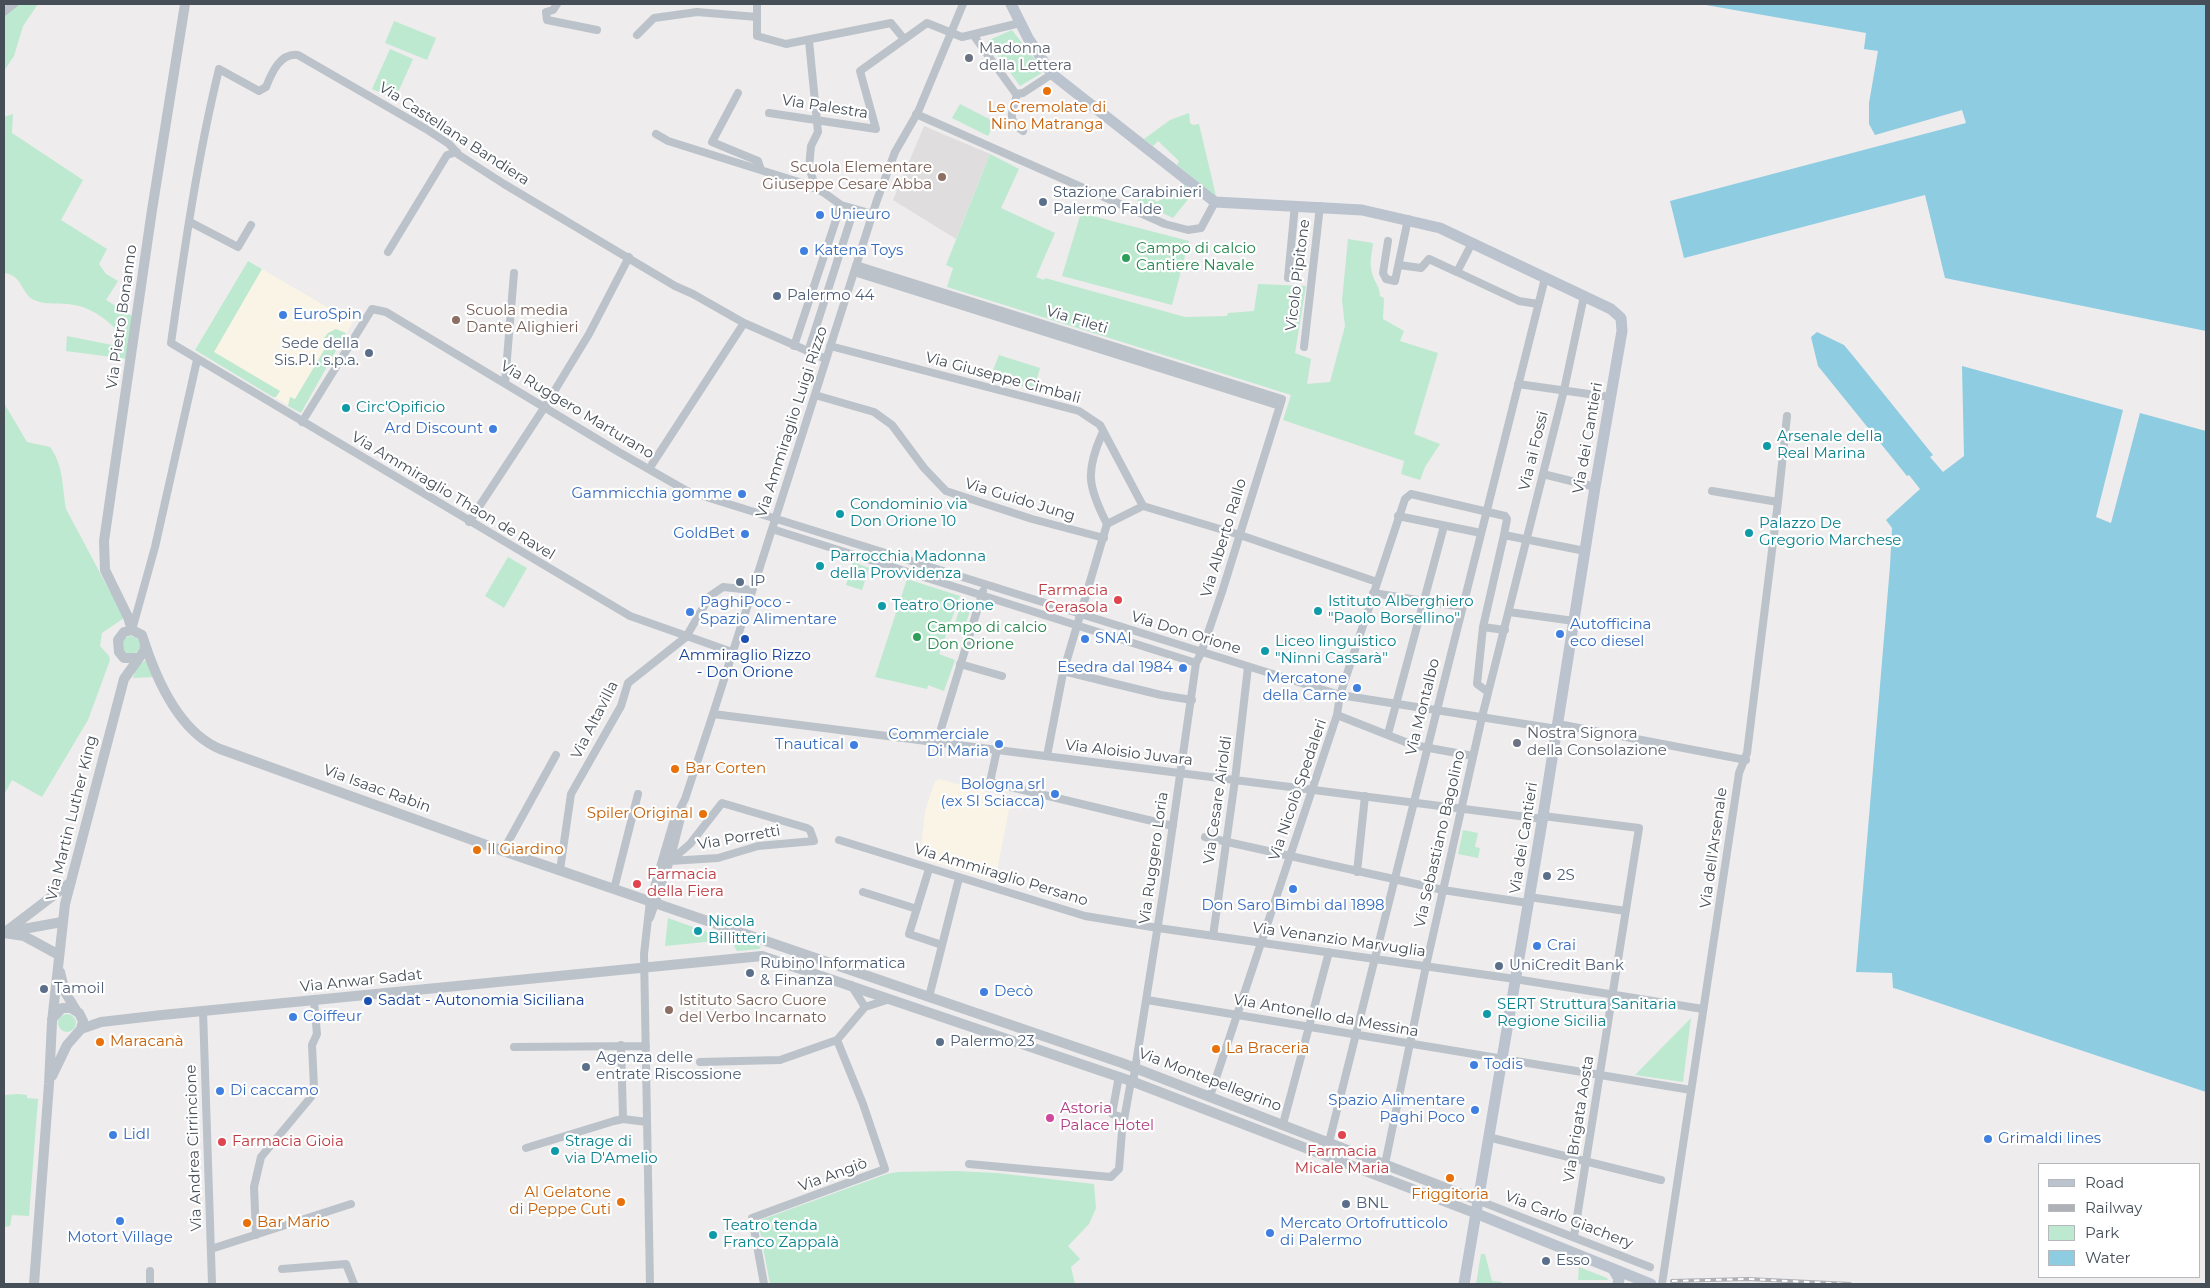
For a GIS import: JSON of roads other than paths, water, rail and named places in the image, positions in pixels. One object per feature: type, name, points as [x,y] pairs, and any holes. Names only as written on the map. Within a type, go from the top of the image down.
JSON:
[{"type":"main road","points":[[1011,4],[1020,23],[1052,74],[1215,202],[1320,206],[1362,210],[1408,219],[1440,228],[1584,296]]},
{"type":"main road","name":"Via dei Cantieri","points":[[1464,1284],[1475,1213],[1481,1201],[1488,1137],[1543,817],[1595,486],[1622,331],[1621,318],[1611,309],[1584,296]]},
{"type":"main road","points":[[1475,1213],[1651,1284]]},
{"type":"main road","points":[[1613,1269],[1619,1279],[1618,1284]]},
{"type":"street","points":[[4,12],[14,4]]},
{"type":"street","name":"Via Pietro Bonanno","points":[[139,637],[108,580],[105,570],[104,541],[152,210],[185,4]]},
{"type":"street","points":[[557,4],[553,10],[546,12],[547,20],[596,30]]},
{"type":"street","points":[[757,4],[757,36],[786,44],[891,23],[904,39],[927,23],[962,37],[974,36],[1020,23]]},
{"type":"street","name":"Via Ammiraglio Luigi Rizzo","points":[[653,902],[670,861],[685,799],[872,214],[895,152],[916,114],[963,4]]},
{"type":"street","points":[[637,35],[654,18],[698,12],[757,17]]},
{"type":"street","points":[[974,36],[1017,94]]},
{"type":"street","name":"Via Palestra","points":[[769,112],[876,129],[860,71],[904,39]]},
{"type":"street","points":[[808,41],[818,132],[810,146],[809,168],[814,182],[823,192],[841,205],[872,214]]},
{"type":"street","name":"Via Castellana Bandiera","points":[[171,343],[207,117],[219,70],[258,92],[266,88],[282,58],[289,54],[298,55],[426,129],[449,144],[459,155],[504,184],[629,257],[674,286],[693,294],[744,324],[826,359]]},
{"type":"street","points":[[1017,94],[1023,93],[1052,74]]},
{"type":"street","points":[[738,93],[712,142],[758,161],[761,170]]},
{"type":"street","points":[[1017,94],[1010,116],[1013,124],[1023,131]]},
{"type":"street","points":[[916,114],[1165,224],[1188,230],[1202,228],[1215,202]]},
{"type":"street","points":[[656,134],[668,141],[802,183],[823,192]]},
{"type":"street","points":[[388,252],[447,155],[457,152]]},
{"type":"street","points":[[794,346],[841,205]]},
{"type":"street","points":[[1288,278],[1295,205]]},
{"type":"street","name":"Vicolo Pipitone","points":[[1304,347],[1320,206]]},
{"type":"street","points":[[808,352],[854,209]]},
{"type":"street","points":[[1388,241],[1382,272],[1386,279],[1395,281],[1408,219]]},
{"type":"street","points":[[190,222],[238,247],[251,224]]},
{"type":"street","points":[[1457,272],[1472,244]]},
{"type":"street","points":[[469,522],[544,408],[589,334],[629,257]]},
{"type":"street","points":[[1399,265],[1421,268],[1429,259],[1519,301],[1538,304]]},
{"type":"street","name":"Via Fileti","points":[[855,269],[1282,398],[1271,432]]},
{"type":"street","points":[[504,383],[514,273]]},
{"type":"street","name":"Via Montalbo","points":[[1329,1142],[1545,278]]},
{"type":"street","name":"Via ai Fossi","points":[[1488,692],[1564,390],[1584,296]]},
{"type":"street","name":"Via Ruggero Marturano","points":[[302,422],[372,309],[386,312],[544,408],[688,491],[776,518]]},
{"type":"street","points":[[649,469],[744,324]]},
{"type":"street","name":"Via Ammiraglio Thaon de Ravel","points":[[171,343],[469,522],[630,616],[732,652]]},
{"type":"street","name":"Via Giuseppe Cimbali","points":[[830,346],[1079,411],[1100,425],[1102,434],[1143,506]]},
{"type":"street","points":[[139,637],[124,632],[118,640],[117,648],[122,656],[128,659],[137,658],[144,650],[139,637],[138,613],[197,360]]},
{"type":"street","points":[[1518,384],[1610,397]]},
{"type":"street","name":"Via Guido Jung","points":[[815,395],[874,412],[892,425],[924,468],[946,491],[1032,519],[1104,538]]},
{"type":"street","name":"Via dell'Arsenale","points":[[1662,1284],[1739,773],[1746,760],[1778,502],[1786,416]]},
{"type":"street","name":"Via Alberto Rallo","points":[[1201,653],[1240,535],[1271,432]]},
{"type":"street","points":[[1047,756],[1064,670],[1108,524],[1095,500],[1090,472],[1094,453],[1102,434]]},
{"type":"street","points":[[1542,474],[1595,486]]},
{"type":"street","points":[[1712,491],[1778,502]]},
{"type":"street","name":"Via Nicolò Spedaleri","points":[[1210,1096],[1338,715],[1340,695],[1405,499],[1411,494],[1486,511]]},
{"type":"street","points":[[1108,524],[1143,506],[1240,535],[1377,582]]},
{"type":"street","points":[[1486,511],[1507,519],[1483,626],[1477,684],[1488,692]]},
{"type":"street","points":[[1398,516],[1481,533]]},
{"type":"street","name":"Via Don Orione","points":[[776,518],[1201,653],[1340,695],[1557,727],[1746,760]]},
{"type":"street","points":[[1388,734],[1444,526]]},
{"type":"street","name":"Via Don Orione","points":[[772,529],[1196,663]]},
{"type":"street","points":[[1504,535],[1585,551]]},
{"type":"street","points":[[937,742],[985,585]]},
{"type":"street","name":"Via Altavilla","points":[[560,870],[571,794],[621,706],[628,683],[686,637],[710,596],[723,587],[752,590]]},
{"type":"street","points":[[125,612],[128,614],[134,613],[144,589]]},
{"type":"street","points":[[1373,593],[1462,607]]},
{"type":"street","points":[[1509,612],[1574,621]]},
{"type":"street","points":[[1483,626],[1505,630]]},
{"type":"street","name":"Via Isaac Rabin","points":[[139,637],[158,678],[180,714],[198,735],[212,745],[503,851],[653,902]]},
{"type":"street","name":"Via Ruggero Loria","points":[[969,1164],[1111,1177],[1119,1168],[1124,1118],[1136,1068],[1147,1000],[1196,663],[1201,653]]},
{"type":"street","name":"Via Martin Luther King","points":[[122,656],[124,679]]},
{"type":"street","name":"Via Martin Luther King","points":[[34,1284],[52,1022],[62,922],[124,679],[137,658]]},
{"type":"street","points":[[960,664],[1002,676]]},
{"type":"street","name":"Via Cesare Airoldi","points":[[1213,936],[1235,780],[1248,667]]},
{"type":"street","points":[[1064,670],[1161,695],[1192,700]]},
{"type":"street","name":"Via Sebastiano Bagolino","points":[[1385,1164],[1426,966],[1488,692]]},
{"type":"street","name":"Via Aloisio Juvara","points":[[712,714],[1313,790],[1639,828]]},
{"type":"street","points":[[1338,715],[1413,745],[1473,756]]},
{"type":"street","points":[[997,750],[990,782],[1173,826]]},
{"type":"street","points":[[503,851],[556,755]]},
{"type":"street","points":[[614,888],[638,794]]},
{"type":"street","points":[[1357,872],[1365,796]]},
{"type":"street","name":"Via Ammiraglio Luigi Rizzo","points":[[653,902],[673,823],[685,799]]},
{"type":"street","name":"Via Porretti","points":[[722,803],[807,828],[810,830],[814,841],[758,846],[709,859],[670,861],[690,844],[722,803]]},
{"type":"street","name":"Via Brigata Aosta","points":[[1574,1236],[1639,828]]},
{"type":"street","points":[[1205,837],[1443,890],[1626,912]]},
{"type":"street","name":"Via Ammiraglio Persano","points":[[839,840],[1085,916],[1158,928]]},
{"type":"street","points":[[929,869],[909,934],[942,945]]},
{"type":"street","points":[[929,997],[959,878]]},
{"type":"street","points":[[4,933],[71,882]]},
{"type":"street","points":[[862,892],[917,909]]},
{"type":"street","points":[[650,1284],[644,967],[647,924],[653,902]]},
{"type":"street","name":"Via Montepellegrino","points":[[653,902],[1136,1068],[1481,1201]]},
{"type":"street","points":[[4,933],[62,922]]},
{"type":"street","name":"Via Venanzio Marvuglia","points":[[1158,928],[1515,979],[1703,1009]]},
{"type":"street","points":[[4,933],[19,934],[59,954]]},
{"type":"street","points":[[781,961],[786,948]]},
{"type":"street","points":[[1282,1124],[1329,952]]},
{"type":"street","name":"Via Montepellegrino","points":[[762,956],[1119,1076],[1475,1213]]},
{"type":"street","name":"Via Anwar Sadat","points":[[81,1029],[108,1021],[762,956]]},
{"type":"street","points":[[49,1084],[57,1063],[72,1038],[81,1029],[83,1020],[65,992],[58,966]]},
{"type":"street","points":[[851,985],[865,1006]]},
{"type":"street","points":[[700,1062],[780,1060],[837,1040],[865,1006],[890,999]]},
{"type":"street","points":[[256,1235],[254,1187],[261,1157],[311,1096],[314,1088],[312,1045],[317,1034],[314,1000]]},
{"type":"street","name":"Via Antonello da Messina","points":[[1147,1000],[1691,1090]]},
{"type":"street","points":[[72,1038],[59,1036],[52,1022],[57,1010],[62,1008],[76,1010]]},
{"type":"street","points":[[958,1022],[962,1008]]},
{"type":"street","name":"Via Andrea Cirrincione","points":[[203,1011],[212,1284]]},
{"type":"street","name":"Via Angiò","points":[[764,1284],[752,1218],[885,1169],[837,1040]]},
{"type":"street","points":[[621,1045],[623,1119]]},
{"type":"street","points":[[514,1047],[646,1046]]},
{"type":"street","points":[[1119,1076],[1112,1114],[1124,1118]]},
{"type":"street","points":[[526,1148],[623,1119],[647,1122]]},
{"type":"street","points":[[1488,1137],[1661,1180]]},
{"type":"street","points":[[1441,1200],[1445,1188]]},
{"type":"street","name":"Via Carlo Giachery","points":[[1481,1201],[1650,1266]]},
{"type":"street","points":[[211,1249],[351,1204]]},
{"type":"street","points":[[282,1269],[346,1264],[354,1284]]},
{"type":"street","points":[[150,1271],[150,1284]]},
{"type":"water","points":[[1700,4],[2206,4],[2206,331],[1945,278],[1925,195],[1684,258],[1670,201],[1966,123],[1962,110],[1875,135],[1869,124],[1869,103],[1878,51],[1864,49],[1866,33]]},
{"type":"water","points":[[1817,332],[1844,345],[1933,455],[1930,457],[1943,472],[1964,456],[1962,366],[2123,410],[2096,517],[2111,523],[2140,413],[2206,431],[2206,1092],[1893,988],[1892,973],[1856,972],[1890,566],[1892,528],[1886,520],[1920,489],[1909,475],[1907,476],[1818,366],[1811,337]]},
{"type":"railway","points":[[1672,1281],[1748,1279],[1850,1284]]},
{"type":"place","name":"Madonna della Lettera","points":[[969,58]]},
{"type":"place","name":"Le Cremolate di Nino Matranga","points":[[1047,91]]},
{"type":"place","name":"Scuola Elementare Giuseppe Cesare Abba","points":[[942,177]]},
{"type":"place","name":"Stazione Carabinieri Palermo Falde","points":[[1043,202]]},
{"type":"place","name":"Unieuro","points":[[820,215]]},
{"type":"place","name":"Katena Toys","points":[[804,251]]},
{"type":"place","name":"Campo di calcio Cantiere Navale","points":[[1126,258]]},
{"type":"place","name":"Palermo 44","points":[[777,296]]},
{"type":"place","name":"EuroSpin","points":[[283,315]]},
{"type":"place","name":"Scuola media Dante Alighieri","points":[[456,320]]},
{"type":"place","name":"Sede della Sis.P.I. s.p.a.","points":[[369,353]]},
{"type":"place","name":"Circ'Opificio","points":[[346,408]]},
{"type":"place","name":"Ard Discount","points":[[493,429]]},
{"type":"place","name":"Arsenale della Real Marina","points":[[1767,446]]},
{"type":"place","name":"Gammicchia gomme","points":[[742,494]]},
{"type":"place","name":"Condominio via Don Orione 10","points":[[840,514]]},
{"type":"place","name":"Palazzo De Gregorio Marchese","points":[[1749,533]]},
{"type":"place","name":"GoldBet","points":[[745,534]]},
{"type":"place","name":"Parrocchia Madonna della Provvidenza","points":[[820,566]]},
{"type":"place","name":"IP","points":[[740,582]]},
{"type":"place","name":"Farmacia Cerasola","points":[[1118,600]]},
{"type":"place","name":"Teatro Orione","points":[[882,606]]},
{"type":"place","name":"Istituto Alberghiero \"Paolo Borsellino\"","points":[[1318,611]]},
{"type":"place","name":"PaghiPoco - Spazio Alimentare","points":[[690,612]]},
{"type":"place","name":"Autofficina eco diesel","points":[[1560,634]]},
{"type":"place","name":"Campo di calcio Don Orione","points":[[917,637]]},
{"type":"place","name":"Ammiraglio Rizzo - Don Orione","points":[[745,639]]},
{"type":"place","name":"SNAI","points":[[1085,639]]},
{"type":"place","name":"Liceo linguistico \"Ninni Cassarà\"","points":[[1265,651]]},
{"type":"place","name":"Esedra dal 1984","points":[[1183,668]]},
{"type":"place","name":"Mercatone della Carne","points":[[1357,688]]},
{"type":"place","name":"Nostra Signora della Consolazione","points":[[1517,743]]},
{"type":"place","name":"Commerciale Di Maria","points":[[999,744]]},
{"type":"place","name":"Tnautical","points":[[854,745]]},
{"type":"place","name":"Bar Corten","points":[[675,769]]},
{"type":"place","name":"Bologna srl (ex SI Sciacca)","points":[[1055,794]]},
{"type":"place","name":"Spiler Original","points":[[703,814]]},
{"type":"place","name":"Il Giardino","points":[[477,850]]},
{"type":"place","name":"2S","points":[[1547,876]]},
{"type":"place","name":"Farmacia della Fiera","points":[[637,884]]},
{"type":"place","name":"Don Saro Bimbi dal 1898","points":[[1293,889]]},
{"type":"place","name":"Nicola Billitteri","points":[[698,931]]},
{"type":"place","name":"Crai","points":[[1537,946]]},
{"type":"place","name":"UniCredit Bank","points":[[1499,966]]},
{"type":"place","name":"Rubino Informatica & Finanza","points":[[750,973]]},
{"type":"place","name":"Tamoil","points":[[44,989]]},
{"type":"place","name":"Decò","points":[[984,992]]},
{"type":"place","name":"Sadat - Autonomia Siciliana","points":[[368,1001]]},
{"type":"place","name":"Istituto Sacro Cuore del Verbo Incarnato","points":[[669,1010]]},
{"type":"place","name":"SERT Struttura Sanitaria Regione Sicilia","points":[[1487,1014]]},
{"type":"place","name":"Coiffeur","points":[[293,1017]]},
{"type":"place","name":"Maracanà","points":[[100,1042]]},
{"type":"place","name":"Palermo 23","points":[[940,1042]]},
{"type":"place","name":"La Braceria","points":[[1216,1049]]},
{"type":"place","name":"Todis","points":[[1474,1065]]},
{"type":"place","name":"Agenza delle entrate Riscossione","points":[[586,1067]]},
{"type":"place","name":"Di caccamo","points":[[220,1091]]},
{"type":"place","name":"Spazio Alimentare Paghi Poco","points":[[1475,1110]]},
{"type":"place","name":"Astoria Palace Hotel","points":[[1050,1118]]},
{"type":"place","name":"Lidl","points":[[113,1135]]},
{"type":"place","name":"Farmacia Micale Maria","points":[[1342,1135]]},
{"type":"place","name":"Grimaldi lines","points":[[1988,1139]]},
{"type":"place","name":"Farmacia Gioia","points":[[222,1142]]},
{"type":"place","name":"Strage di via D'Amelio","points":[[555,1151]]},
{"type":"place","name":"Friggitoria","points":[[1450,1178]]},
{"type":"place","name":"Al Gelatone di Peppe Cuti","points":[[621,1202]]},
{"type":"place","name":"BNL","points":[[1346,1204]]},
{"type":"place","name":"Motort Village","points":[[120,1221]]},
{"type":"place","name":"Bar Mario","points":[[247,1223]]},
{"type":"place","name":"Mercato Ortofrutticolo di Palermo","points":[[1270,1233]]},
{"type":"place","name":"Teatro tenda Franco Zappalà","points":[[713,1235]]},
{"type":"place","name":"Esso","points":[[1546,1261]]}]
